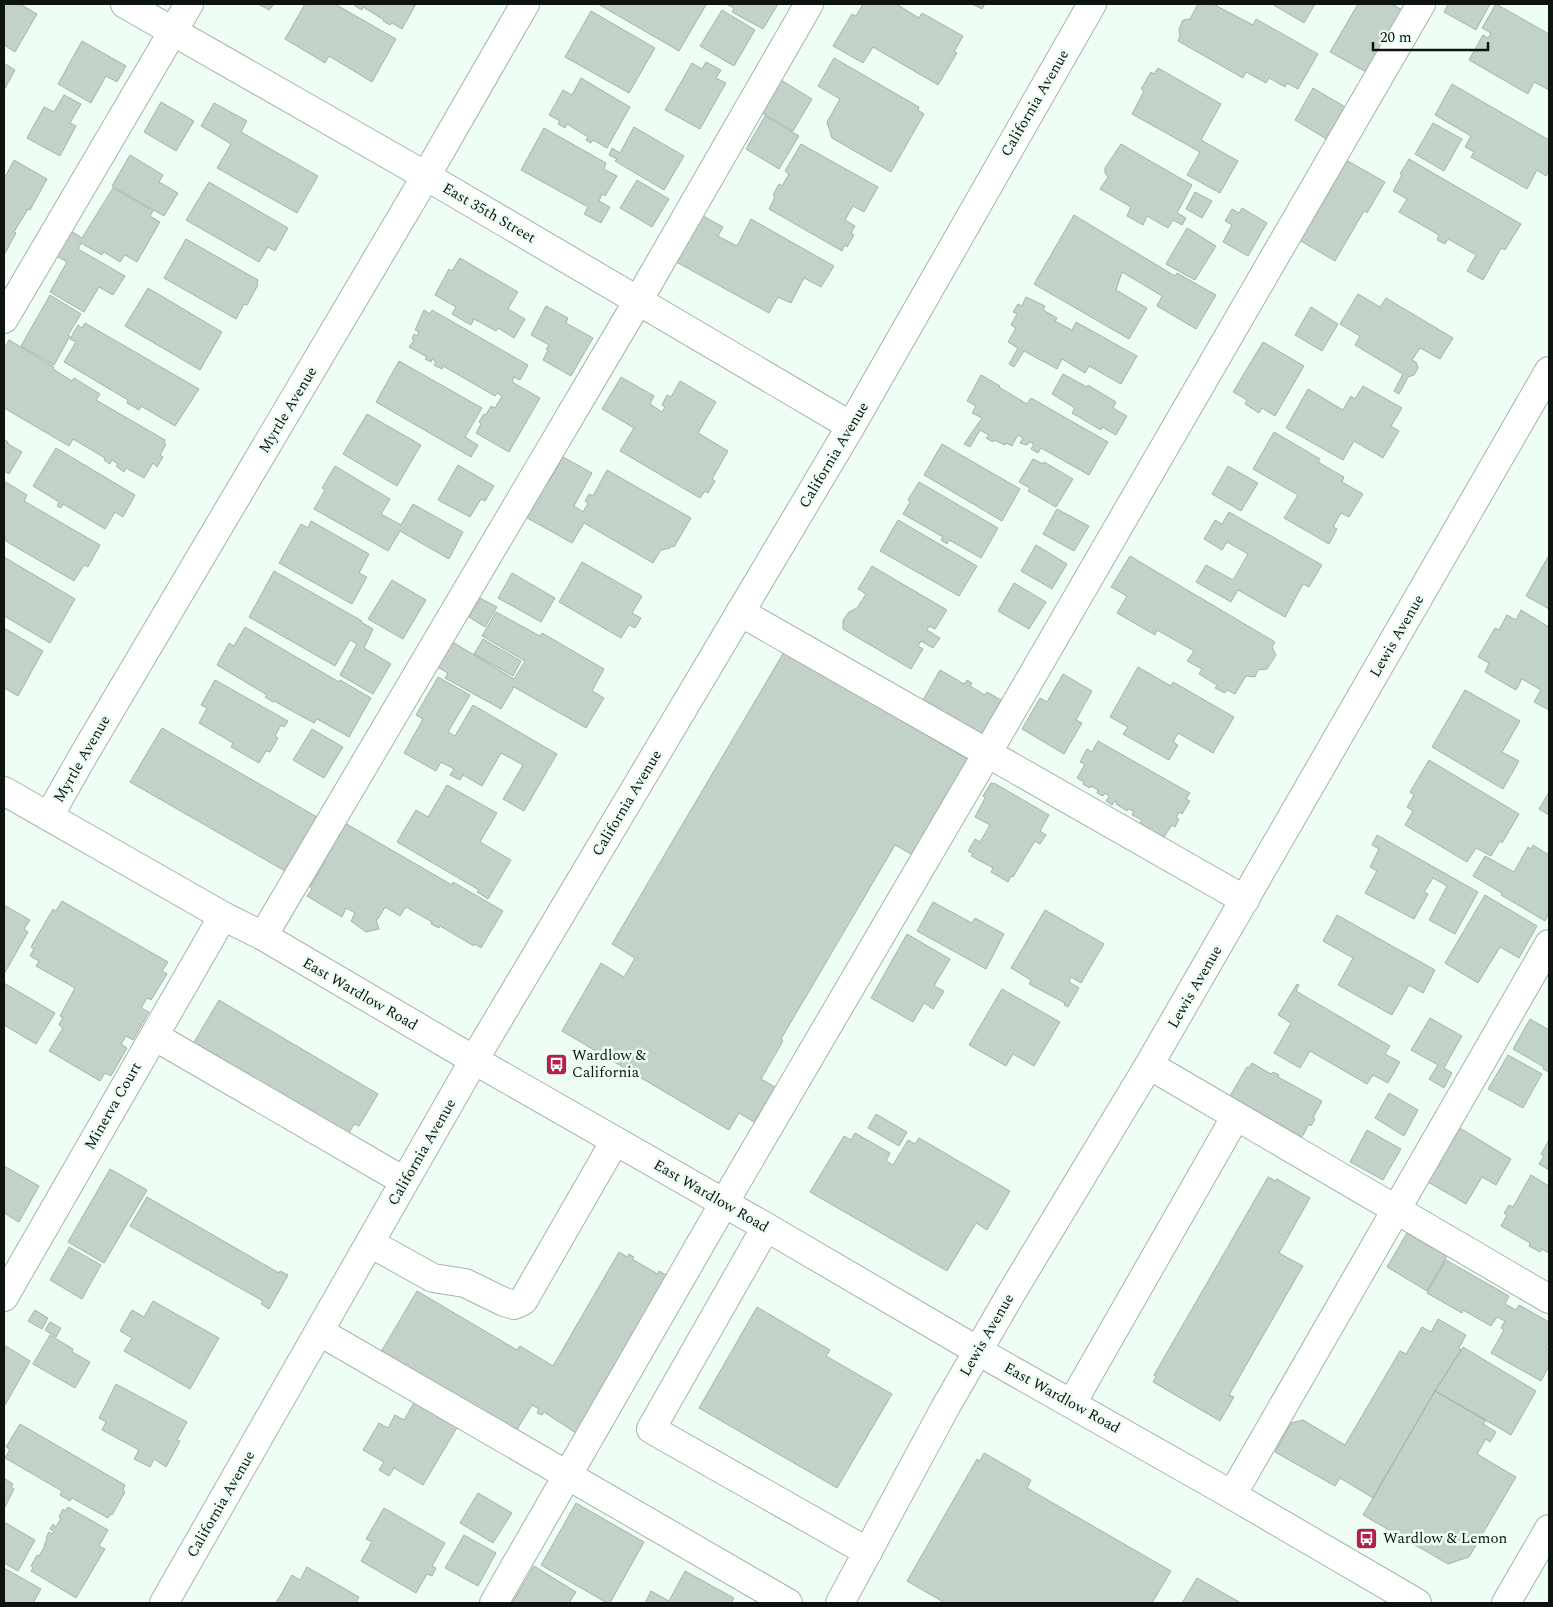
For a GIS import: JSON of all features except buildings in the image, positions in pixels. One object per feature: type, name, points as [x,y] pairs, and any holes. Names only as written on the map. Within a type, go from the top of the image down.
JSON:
[{"type":"street","name":"East 35th Street","points":[[125,4],[426,176],[851,426]]},
{"type":"street","points":[[4,320],[189,4]]},
{"type":"street","name":"Myrtle Avenue","points":[[49,816],[82,756],[426,176],[525,4]]},
{"type":"street","points":[[263,936],[638,301],[809,4]]},
{"type":"street","name":"California Avenue","points":[[164,1603],[474,1060],[851,426],[1092,4]]},
{"type":"street","points":[[494,1603],[1420,4]]},
{"type":"street","name":"Lewis Avenue","points":[[840,1603],[944,1408],[1149,1065],[1549,371]]},
{"type":"street","points":[[740,612],[1245,900]]},
{"type":"street","name":"East Wardlow Road","points":[[4,791],[223,916],[263,936],[474,1060],[1418,1603]]},
{"type":"street","name":"Minerva Court","points":[[4,1296],[223,916]]},
{"type":"street","points":[[1232,1495],[1549,944]]},
{"type":"street","points":[[154,1036],[404,1181]]},
{"type":"street","points":[[1149,1065],[1549,1299]]},
{"type":"street","points":[[1072,1403],[1236,1116]]},
{"type":"street","points":[[370,1243],[433,1278],[465,1283],[514,1305],[523,1301],[616,1141]]},
{"type":"street","points":[[766,1227],[651,1429],[868,1552]]},
{"type":"street","points":[[320,1332],[788,1603]]},
{"type":"street","points":[[1506,1603],[1549,1529]]},
{"type":"place","name":"Wardlow & California","points":[[556,1064]]},
{"type":"place","name":"Wardlow & Lemon","points":[[1367,1538]]}]
